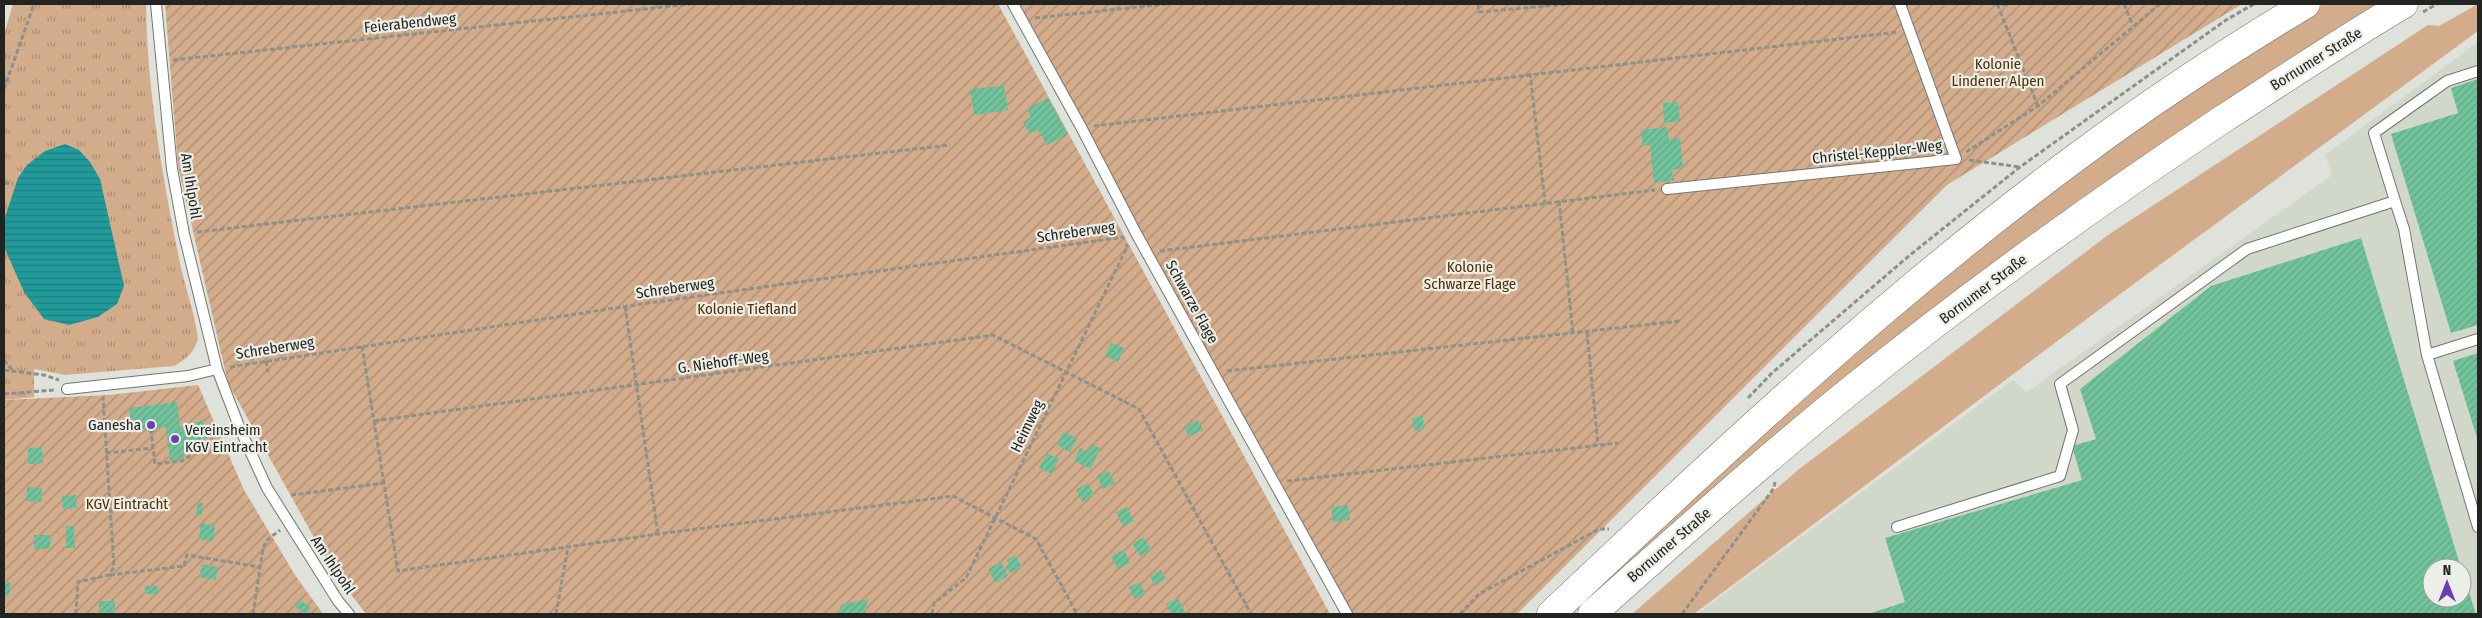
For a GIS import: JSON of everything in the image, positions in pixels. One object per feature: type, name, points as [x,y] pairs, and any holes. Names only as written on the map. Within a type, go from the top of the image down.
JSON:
[{"type":"main road","name":"Bornumer Straße","points":[[1551,614],[1653,518],[1832,357],[1999,217],[2078,156],[2162,96],[2306,4]]},
{"type":"main road","name":"Bornumer Straße","points":[[1592,614],[1762,465],[1851,390],[1944,317],[2153,166],[2274,86],[2412,9]]},
{"type":"lane","name":"Am Ihlpohl","points":[[156,4],[160,62],[172,169],[184,234],[217,369],[264,481],[288,523],[338,601],[349,614]]},
{"type":"lane","name":"Schwarze Flage","points":[[1013,4],[1082,127],[1137,236],[1347,614]]},
{"type":"lane","name":"Christel-Keppler-Weg","points":[[1667,189],[1956,159],[1911,30],[1900,4]]},
{"type":"lane","points":[[2478,71],[2447,81],[2374,133],[2404,228],[2427,354],[2478,527]]},
{"type":"lane","points":[[1897,527],[2060,476],[2073,430],[2060,384],[2247,248],[2395,201]]},
{"type":"lane","points":[[2427,354],[2478,339]]},
{"type":"lane","points":[[71,389],[188,376],[217,369]]},
{"type":"path","points":[[4,89],[34,4]]},
{"type":"path","name":"Feierabendweg","points":[[160,62],[691,4]]},
{"type":"path","points":[[1022,20],[1166,4]]},
{"type":"path","points":[[1478,4],[1479,12],[1568,4]]},
{"type":"path","points":[[2008,4],[1998,6],[2038,106]]},
{"type":"path","points":[[2124,4],[2133,26]]},
{"type":"path","points":[[1956,159],[2038,106],[2160,4]]},
{"type":"path","points":[[2412,9],[2436,4]]},
{"type":"path","points":[[1082,127],[1530,73],[1911,30]]},
{"type":"path","points":[[1530,73],[1545,203]]},
{"type":"path","points":[[184,234],[950,145]]},
{"type":"path","points":[[1956,159],[2020,167]]},
{"type":"path","points":[[4,183],[13,184]]},
{"type":"path","points":[[1147,253],[1667,189]]},
{"type":"path","points":[[1558,202],[1573,333]]},
{"type":"path","name":"Schreberweg","points":[[217,369],[625,306],[1137,236]]},
{"type":"path","name":"Heimweg","points":[[932,614],[934,603],[966,578],[1127,247],[1124,237]]},
{"type":"path","points":[[625,306],[658,534]]},
{"type":"path","points":[[1214,373],[1680,322]]},
{"type":"path","points":[[1587,332],[1598,446]]},
{"type":"path","name":"G. Niehoff-Weg","points":[[374,421],[992,335],[1138,409],[1251,614]]},
{"type":"path","points":[[362,346],[398,572],[658,534],[953,496],[1036,539],[1077,614]]},
{"type":"path","points":[[4,360],[14,371]]},
{"type":"path","points":[[266,361],[268,372]]},
{"type":"path","points":[[4,370],[44,375],[67,382],[71,389],[4,394]]},
{"type":"path","points":[[102,387],[114,566],[109,575]]},
{"type":"path","points":[[151,429],[155,464],[182,461],[193,454]]},
{"type":"path","points":[[1274,483],[1618,443]]},
{"type":"path","points":[[106,453],[153,448]]},
{"type":"path","points":[[1682,614],[1774,488],[1777,476]]},
{"type":"path","points":[[291,495],[384,483]]},
{"type":"path","points":[[253,614],[266,541],[288,523]]},
{"type":"path","points":[[1460,614],[1479,594],[1599,529],[1615,528]]},
{"type":"path","points":[[556,614],[568,547]]},
{"type":"path","points":[[76,614],[78,582],[109,575],[184,566],[187,555],[260,567]]},
{"type":"shaded area","points":[[2478,42],[2478,614],[1697,614],[2013,380],[2027,392],[2332,175],[2325,155]]},
{"type":"green space","points":[[13,4],[146,4],[152,100],[161,163],[179,258],[198,339],[189,355],[174,366],[65,375],[34,369],[34,397],[4,400],[4,35]]},
{"type":"green space","name":"Kolonie Tiefland","points":[[165,4],[998,4],[1330,614],[366,614],[331,568],[228,383],[178,166]]},
{"type":"green space","name":"Kolonie Schwarze Flage","points":[[1013,4],[2242,4],[1947,185],[1517,614],[1347,614]]},
{"type":"green space","points":[[2324,4],[2381,4],[1635,558],[1573,614],[1566,614],[1743,449],[1956,264],[2191,87]]},
{"type":"green space","points":[[2478,4],[2478,31],[2112,300],[1694,614],[1632,614],[1798,470],[2108,235],[2428,25],[2439,26]]},
{"type":"green space","name":"KGV Eintracht","points":[[198,385],[244,490],[295,575],[323,614],[4,614],[4,400],[109,395]]},
{"type":"water","points":[[65,144],[79,150],[90,162],[100,179],[124,286],[117,304],[98,317],[69,325],[44,319],[24,292],[5,249],[4,220],[18,178],[27,165],[45,151]]},
{"type":"building","points":[[2478,79],[2478,325],[2451,333],[2391,134],[2458,113],[2451,88]]},
{"type":"building","points":[[1004,86],[1008,110],[974,115],[970,89]]},
{"type":"building","points":[[1048,98],[1068,134],[1047,145],[1038,130],[1030,134],[1023,122],[1031,117],[1027,109]]},
{"type":"building","points":[[1678,102],[1680,121],[1664,123],[1663,103]]},
{"type":"building","points":[[1667,127],[1669,140],[1680,138],[1683,168],[1672,170],[1674,180],[1654,183],[1650,145],[1643,146],[1641,130]]},
{"type":"building","points":[[2361,238],[2458,558],[2422,558],[2422,608],[2472,608],[2472,602],[2476,614],[1868,614],[1905,602],[1885,538],[2082,480],[2072,446],[2096,439],[2080,389],[2211,286]]},
{"type":"building","points":[[1111,343],[1124,348],[1118,362],[1105,356]]},
{"type":"building","points":[[2478,353],[2478,441],[2453,361]]},
{"type":"building","name":"Vereinsheim KGV Eintracht","points":[[177,402],[180,427],[203,420],[208,438],[199,441],[200,448],[183,452],[184,459],[170,461],[166,427],[155,429],[155,432],[148,432],[148,429],[132,431],[129,408]]},
{"type":"building","points":[[1423,416],[1424,429],[1414,430],[1412,418]]},
{"type":"building","points":[[1198,420],[1203,430],[1189,437],[1184,427]]},
{"type":"building","points":[[1063,432],[1077,438],[1070,452],[1057,445]]},
{"type":"building","points":[[1092,444],[1100,448],[1091,469],[1074,461],[1080,448],[1088,452]]},
{"type":"building","points":[[42,447],[43,463],[28,464],[28,448]]},
{"type":"building","points":[[1047,453],[1059,459],[1052,474],[1039,468]]},
{"type":"building","points":[[1109,471],[1115,483],[1103,489],[1097,476]]},
{"type":"building","points":[[1088,483],[1094,495],[1082,502],[1076,490]]},
{"type":"building","points":[[27,487],[42,488],[41,502],[26,501]]},
{"type":"building","points":[[76,495],[77,508],[63,509],[62,496]]},
{"type":"building","points":[[198,502],[203,503],[202,515],[196,515]]},
{"type":"building","points":[[1348,505],[1350,520],[1333,522],[1331,507]]},
{"type":"building","points":[[1127,507],[1134,521],[1123,526],[1116,512]]},
{"type":"building","points":[[201,523],[215,525],[213,541],[199,539]]},
{"type":"building","points":[[66,526],[74,526],[75,548],[66,548]]},
{"type":"building","points":[[34,535],[51,535],[50,549],[34,549]]},
{"type":"building","points":[[1144,537],[1151,550],[1140,556],[1132,544]]},
{"type":"building","points":[[1124,550],[1130,563],[1118,569],[1111,556]]},
{"type":"building","points":[[1015,555],[1022,567],[1010,573],[1006,566],[1009,564],[1007,560]]},
{"type":"building","points":[[1001,562],[1008,576],[996,583],[988,569]]},
{"type":"building","points":[[202,564],[218,567],[216,580],[200,577]]},
{"type":"building","points":[[1161,570],[1166,579],[1155,586],[1150,576]]},
{"type":"building","points":[[4,582],[11,583],[9,596],[4,595]]},
{"type":"building","points":[[1140,582],[1145,593],[1134,599],[1129,587]]},
{"type":"building","points":[[145,586],[158,586],[158,594],[145,594]]},
{"type":"building","points":[[1178,598],[1186,614],[1171,614],[1166,604]]},
{"type":"building","points":[[868,599],[865,614],[839,614],[841,605]]},
{"type":"building","points":[[300,600],[311,608],[306,614],[295,607]]},
{"type":"building","points":[[99,601],[115,601],[114,613],[99,612]]},
{"type":"place","name":"Ganesha","points":[[151,425]]},
{"type":"place","name":"Vereinsheim KGV Eintracht","points":[[175,439]]},
{"type":"park label","name":"Kolonie Lindener Alpen","points":[[1998,72]]}]
